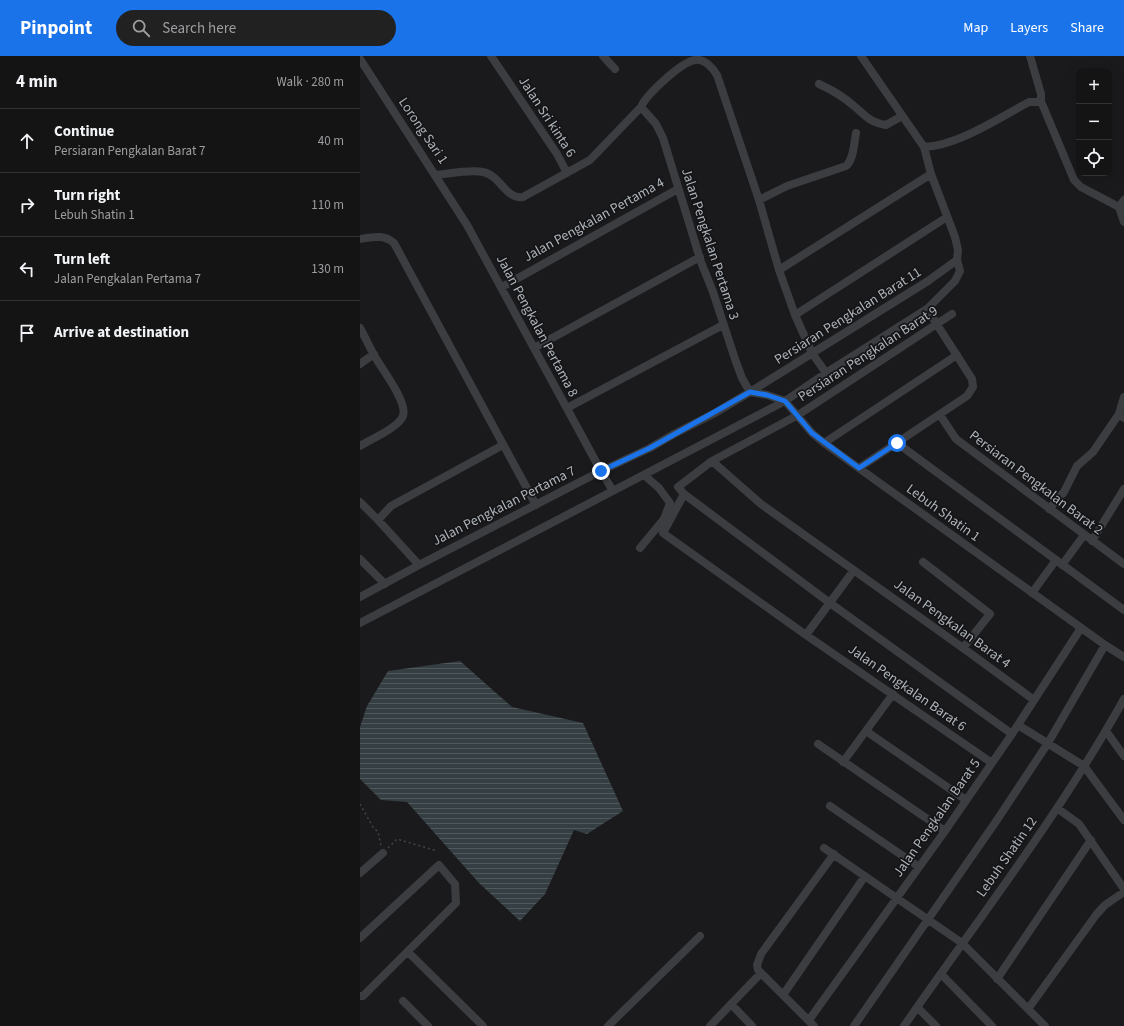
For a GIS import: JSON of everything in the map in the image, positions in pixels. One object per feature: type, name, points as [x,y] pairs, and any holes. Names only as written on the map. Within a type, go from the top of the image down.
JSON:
[{"type":"street","name":"Jalan Sri kinta 6","points":[[491,56],[557,154],[566,173]]},
{"type":"street","points":[[603,56],[615,69]]},
{"type":"street","points":[[360,623],[785,401],[826,373],[927,309],[955,281],[960,271],[957,260],[958,250],[955,237],[931,174],[924,147],[861,56]]},
{"type":"street","points":[[1030,56],[1041,94],[1040,102]]},
{"type":"street","name":"Lorong Sari 1","points":[[360,59],[436,175],[482,171],[490,174],[498,180],[509,193],[518,198],[523,197],[566,173]]},
{"type":"street","points":[[566,173],[590,160],[641,107],[644,101],[665,79],[688,63],[695,60],[702,61],[713,69],[717,75],[759,200],[779,270],[795,315],[812,353],[826,373]]},
{"type":"street","points":[[820,84],[855,106],[875,124],[886,125],[902,116]]},
{"type":"street","points":[[924,147],[935,147],[958,140],[1029,102],[1040,102],[1044,106],[1074,180],[1081,187],[1122,204],[1124,222]]},
{"type":"street","name":"Jalan Pengkalan Pertama 3","points":[[641,107],[656,124],[663,138],[678,189],[723,325],[742,378],[750,392]]},
{"type":"street","points":[[759,200],[787,186],[846,166],[852,155],[856,133]]},
{"type":"street","points":[[779,270],[931,174]]},
{"type":"street","name":"Jalan Pengkalan Pertama 8","points":[[436,175],[467,225],[502,287],[613,491]]},
{"type":"street","name":"Jalan Pengkalan Pertama 4","points":[[502,287],[678,189]]},
{"type":"street","points":[[795,315],[947,217]]},
{"type":"street","points":[[360,239],[380,236],[388,238],[394,243],[536,506]]},
{"type":"street","points":[[534,348],[700,257]]},
{"type":"street","name":"Persiaran Pengkalan Barat 11","points":[[750,392],[928,281],[957,260]]},
{"type":"street","points":[[859,468],[967,396],[973,387],[972,379],[927,309]]},
{"type":"street","name":"Persiaran Pengkalan Barat 9","points":[[684,494],[678,487],[712,461],[798,415],[952,314]]},
{"type":"street","points":[[567,408],[723,325]]},
{"type":"street","points":[[360,328],[398,394],[404,410],[403,417],[393,426],[360,446]]},
{"type":"street","points":[[360,364],[374,354]]},
{"type":"street","points":[[824,443],[957,355]]},
{"type":"street","name":"Lebuh Shatin 1","points":[[750,392],[767,395],[785,401],[812,433],[824,443],[1081,628],[1124,657]]},
{"type":"street","name":"Jalan Pengkalan Pertama 7","points":[[360,597],[601,471],[650,448],[750,392]]},
{"type":"street","points":[[1049,509],[1064,492],[1077,466],[1093,452],[1121,416],[1124,398]]},
{"type":"street","name":"Persiaran Pengkalan Barat 2","points":[[940,414],[956,438],[1124,564]]},
{"type":"street","points":[[897,443],[1124,610]]},
{"type":"street","points":[[378,520],[391,506],[503,445]]},
{"type":"street","name":"Jalan Pengkalan Barat 4","points":[[712,461],[761,504],[1034,700]]},
{"type":"street","points":[[640,548],[664,519],[670,503],[659,488],[644,475]]},
{"type":"street","points":[[1092,541],[1124,489]]},
{"type":"street","points":[[684,494],[830,603],[1012,734]]},
{"type":"street","name":"Jalan Pengkalan Barat 6","points":[[684,494],[663,533],[806,635],[992,763]]},
{"type":"street","points":[[360,502],[419,565]]},
{"type":"street","points":[[1032,593],[1084,535]]},
{"type":"street","points":[[360,559],[385,584]]},
{"type":"street","points":[[923,562],[990,614],[963,648]]},
{"type":"street","points":[[806,635],[854,570]]},
{"type":"street","name":"Jalan Pengkalan Barat 5","points":[[811,1023],[1012,734],[1081,628]]},
{"type":"street","points":[[854,1026],[1048,744],[1105,645]]},
{"type":"street","points":[[843,762],[893,694]]},
{"type":"street","name":"Lebuh Shatin 12","points":[[904,1026],[1057,808],[1106,732],[1124,699]]},
{"type":"street","points":[[1018,725],[1084,766],[1124,820]]},
{"type":"street","points":[[866,731],[966,800]]},
{"type":"street","points":[[1106,732],[1124,756]]},
{"type":"street","points":[[818,744],[945,831]]},
{"type":"street","points":[[830,806],[919,867]]},
{"type":"street","points":[[1057,808],[1079,824],[1124,888]]},
{"type":"street","points":[[997,979],[1091,840]]},
{"type":"street","points":[[824,848],[962,944],[1045,1026]]},
{"type":"street","points":[[360,873],[383,853]]},
{"type":"street","points":[[811,1023],[760,972],[757,965],[761,954],[834,854]]},
{"type":"street","points":[[360,938],[439,865],[455,884],[456,903],[363,996],[360,996]]},
{"type":"street","points":[[783,995],[865,876]]},
{"type":"street","points":[[1028,1009],[1096,915],[1105,905],[1124,892]]},
{"type":"street","points":[[608,1026],[700,936]]},
{"type":"street","points":[[408,952],[483,1026]]},
{"type":"street","points":[[710,1026],[760,972]]},
{"type":"street","points":[[941,974],[992,1026]]},
{"type":"street","points":[[403,1001],[428,1026]]},
{"type":"street","points":[[730,1004],[752,1026]]},
{"type":"street","points":[[917,1007],[936,1026]]},
{"type":"path","points":[[360,804],[373,827],[378,832],[383,853]]},
{"type":"path","points":[[383,853],[397,838],[437,851]]},
{"type":"shaded area","points":[[460,661],[512,707],[583,723],[623,811],[587,834],[574,830],[545,894],[520,921],[479,883],[407,802],[381,800],[360,779],[360,727],[367,706],[388,671]]},
{"type":"route","points":[[601,471],[650,448],[715,413],[750,392],[767,395],[785,401],[812,433],[859,468],[897,443]]}]
